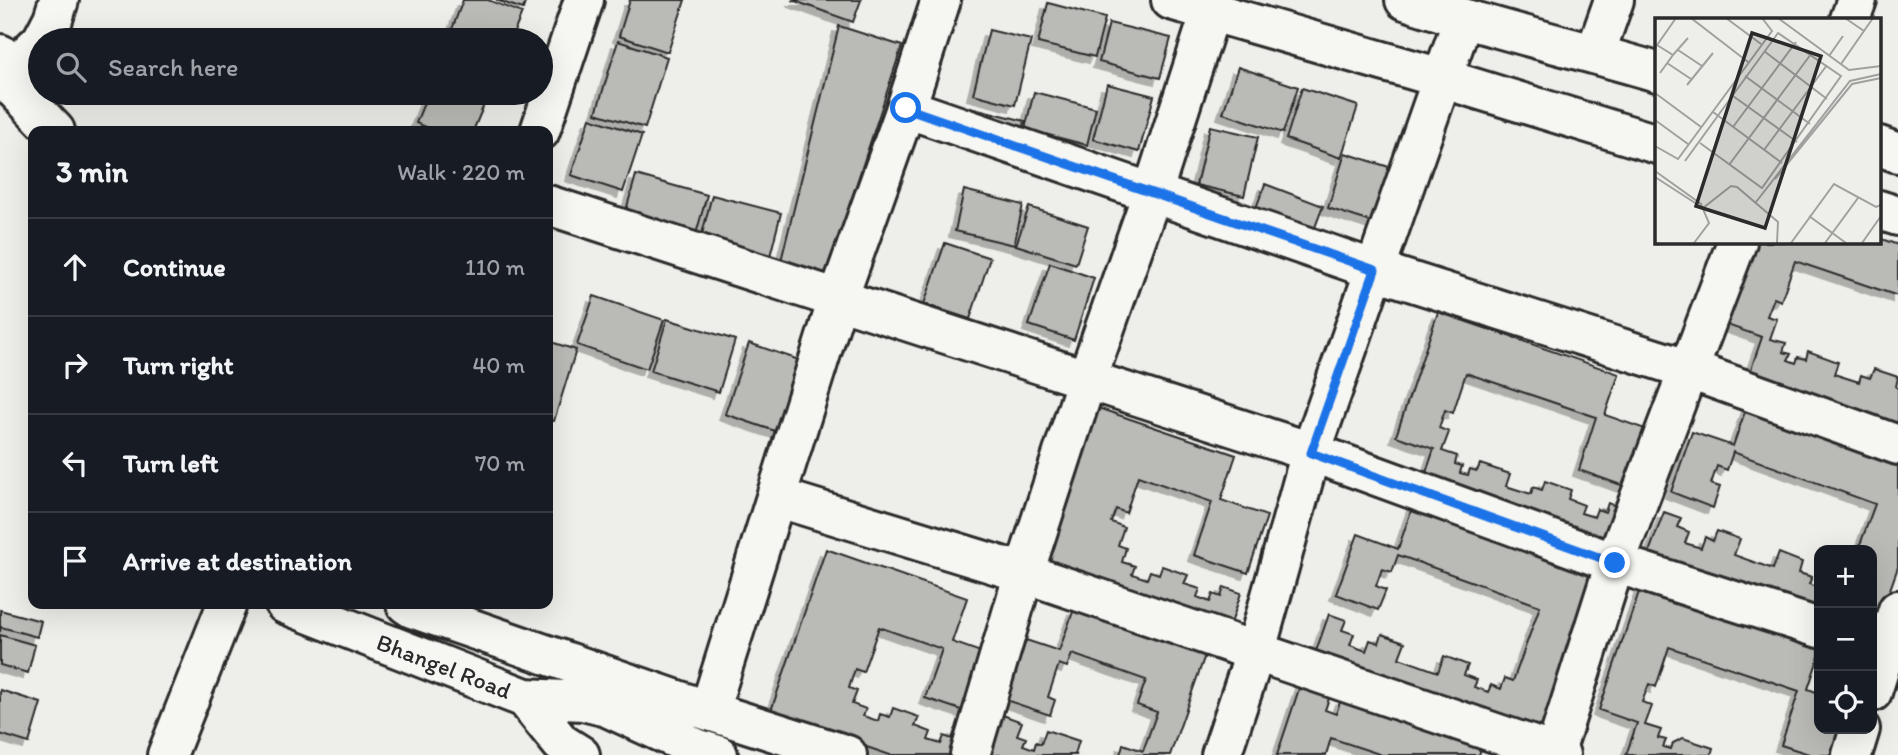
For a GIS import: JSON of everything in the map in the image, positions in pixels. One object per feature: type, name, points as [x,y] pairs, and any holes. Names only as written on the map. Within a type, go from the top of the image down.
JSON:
[{"type":"street","points":[[48,28],[59,0]]},
{"type":"street","points":[[553,92],[584,0]]},
{"type":"street","points":[[709,711],[838,299],[942,0]]},
{"type":"street","points":[[1171,0],[1655,143]]},
{"type":"street","points":[[1405,0],[1463,19],[1655,71]]},
{"type":"street","points":[[1595,54],[1614,0]]},
{"type":"street","points":[[1850,18],[1857,0]]},
{"type":"street","points":[[970,755],[1024,573],[1211,11]]},
{"type":"street","points":[[1221,755],[1256,650],[1311,453],[1463,19]]},
{"type":"street","points":[[28,51],[1,71],[28,101]]},
{"type":"street","points":[[32,105],[50,126]]},
{"type":"street","points":[[542,126],[549,105]]},
{"type":"street","points":[[906,108],[1375,270],[1690,370],[1898,445]]},
{"type":"street","points":[[1881,147],[1898,153]]},
{"type":"street","points":[[553,207],[1311,453],[1615,563],[1814,626]]},
{"type":"street","points":[[1881,211],[1898,216]]},
{"type":"street","points":[[776,497],[1024,573],[1556,754],[1615,563],[1737,243]]},
{"type":"street","points":[[167,755],[225,609]]},
{"type":"street","name":"Bhangel Road","points":[[298,609],[526,698],[583,701],[607,706],[703,753]]},
{"type":"street","points":[[417,609],[709,711],[848,755]]},
{"type":"street","points":[[1875,671],[1878,647],[1898,610]]},
{"type":"street","name":"Bhangel Road","points":[[526,698],[561,743],[580,755]]},
{"type":"street","points":[[1852,755],[1858,734]]},
{"type":"building","points":[[463,0],[488,0],[522,13],[516,28],[452,28]]},
{"type":"building","points":[[496,0],[526,0],[523,9]]},
{"type":"building","points":[[630,0],[685,0],[668,52],[619,36]]},
{"type":"building","points":[[792,0],[861,0],[853,22]]},
{"type":"building","points":[[1048,3],[1105,18],[1095,57],[1038,43]]},
{"type":"building","points":[[1109,23],[1171,38],[1160,78],[1099,62]]},
{"type":"building","points":[[839,26],[902,46],[822,289],[778,273]]},
{"type":"building","points":[[989,30],[1031,40],[1015,105],[973,94]]},
{"type":"building","points":[[618,41],[667,57],[645,128],[596,113]]},
{"type":"building","points":[[1238,67],[1298,87],[1283,133],[1223,113]]},
{"type":"building","points":[[1107,84],[1154,96],[1139,152],[1093,139]]},
{"type":"building","points":[[1302,88],[1358,106],[1341,158],[1286,139]]},
{"type":"building","points":[[1034,92],[1096,108],[1087,145],[1025,129]]},
{"type":"building","points":[[423,105],[484,105],[475,126],[424,126],[416,123]]},
{"type":"building","points":[[970,107],[1025,121],[1018,141],[968,124]]},
{"type":"building","points":[[590,118],[642,135],[623,192],[571,175]]},
{"type":"building","points":[[1210,126],[1258,137],[1244,196],[1196,185]]},
{"type":"building","points":[[1345,153],[1389,167],[1371,222],[1328,208]]},
{"type":"building","points":[[636,175],[707,195],[694,241],[623,221]]},
{"type":"building","points":[[1265,184],[1323,206],[1308,246],[1250,224]]},
{"type":"building","points":[[964,190],[1023,205],[1014,245],[955,231]]},
{"type":"building","points":[[712,195],[781,213],[768,264],[699,246]]},
{"type":"building","points":[[1029,207],[1088,226],[1076,264],[1016,245]]},
{"type":"building","points":[[1881,239],[1898,245],[1898,296],[1795,261],[1781,301],[1774,298],[1767,316],[1777,319],[1770,339],[1786,343],[1783,352],[1791,354],[1788,360],[1796,363],[1798,357],[1806,359],[1808,351],[1838,362],[1834,374],[1859,382],[1861,375],[1870,378],[1874,369],[1898,377],[1898,425],[1749,375],[1762,337],[1724,324],[1752,243],[1881,243]]},
{"type":"building","points":[[945,243],[990,258],[970,319],[924,304]]},
{"type":"building","points":[[1050,263],[1094,278],[1074,340],[1029,325]]},
{"type":"building","points":[[594,296],[664,320],[647,369],[577,345]]},
{"type":"building","points":[[1438,312],[1619,374],[1605,415],[1651,431],[1632,489],[1579,470],[1596,417],[1466,373],[1453,413],[1445,410],[1439,428],[1449,432],[1442,451],[1457,456],[1455,464],[1462,466],[1460,473],[1468,475],[1470,469],[1477,471],[1480,464],[1510,474],[1506,486],[1531,494],[1533,487],[1542,490],[1545,481],[1571,490],[1568,499],[1584,505],[1581,513],[1594,517],[1597,509],[1605,512],[1608,503],[1625,509],[1610,551],[1421,487],[1434,449],[1396,436]]},
{"type":"building","points":[[667,319],[735,340],[719,392],[651,371]]},
{"type":"building","points":[[553,343],[576,350],[553,421]]},
{"type":"building","points":[[749,343],[805,362],[781,433],[725,414]]},
{"type":"building","points":[[1748,403],[1898,457],[1898,567],[1877,626],[1877,545],[1860,545],[1875,504],[1733,452],[1727,470],[1717,466],[1711,484],[1720,487],[1713,508],[1671,492],[1692,432],[1733,446]]},
{"type":"building","points":[[1095,407],[1236,455],[1221,500],[1267,516],[1248,573],[1194,555],[1212,502],[1138,476],[1126,513],[1116,509],[1111,522],[1124,527],[1118,545],[1126,548],[1122,562],[1135,566],[1132,574],[1147,579],[1150,571],[1159,574],[1162,566],[1188,575],[1184,584],[1200,589],[1197,597],[1210,602],[1213,594],[1221,597],[1224,587],[1241,593],[1227,636],[1040,572]]},
{"type":"building","points":[[1413,505],[1598,572],[1538,739],[1314,657],[1329,614],[1346,620],[1342,630],[1354,634],[1350,645],[1366,651],[1370,640],[1379,643],[1382,634],[1405,642],[1399,658],[1438,672],[1444,656],[1468,665],[1464,675],[1477,680],[1474,687],[1488,692],[1491,685],[1501,689],[1505,678],[1513,681],[1540,606],[1398,555],[1392,572],[1382,569],[1376,586],[1386,590],[1378,610],[1336,594],[1358,534],[1398,549]]},
{"type":"building","points":[[1664,512],[1681,518],[1677,527],[1689,532],[1685,543],[1701,548],[1705,537],[1713,541],[1717,531],[1740,539],[1734,555],[1773,569],[1779,553],[1802,562],[1799,573],[1812,577],[1809,584],[1814,586],[1814,615],[1648,555]]},
{"type":"building","points":[[826,549],[967,598],[952,642],[998,658],[979,716],[925,698],[942,649],[879,627],[863,672],[855,669],[849,688],[857,691],[852,704],[866,709],[863,716],[878,721],[880,714],[890,717],[893,708],[919,717],[915,726],[931,732],[928,740],[941,744],[944,736],[952,739],[955,730],[972,736],[966,755],[890,755],[770,714]]},
{"type":"building","points":[[1641,586],[1814,645],[1814,671],[1808,689],[1814,691],[1814,734],[1844,734],[1838,755],[1812,755],[1781,745],[1799,691],[1669,647],[1656,687],[1649,684],[1642,702],[1652,706],[1645,725],[1661,730],[1658,738],[1666,740],[1663,747],[1671,749],[1673,743],[1683,738],[1713,748],[1711,755],[1626,755],[1637,723],[1599,710]]},
{"type":"building","points":[[1074,609],[1205,655],[1170,755],[1120,755],[1123,744],[1143,751],[1157,712],[1137,705],[1146,680],[1072,654],[1067,667],[1059,664],[1048,697],[1055,700],[1050,715],[1006,700],[1026,640],[1059,651]]},
{"type":"building","points":[[0,610],[41,621],[37,637],[1,627],[0,632]]},
{"type":"building","points":[[0,635],[35,645],[28,673],[0,665]]},
{"type":"building","points":[[1303,677],[1333,687],[1325,710],[1336,714],[1341,699],[1484,739],[1479,755],[1382,755],[1331,738],[1326,755],[1277,755]]},
{"type":"building","points":[[0,690],[41,703],[29,743],[0,734]]},
{"type":"building","points":[[1000,714],[1022,722],[1017,735],[1026,738],[1023,745],[1034,749],[1036,742],[1041,744],[1046,730],[1079,741],[1075,754],[1077,755],[986,755]]},
{"type":"route","points":[[906,108],[1375,270],[1311,453],[1615,563]]}]
